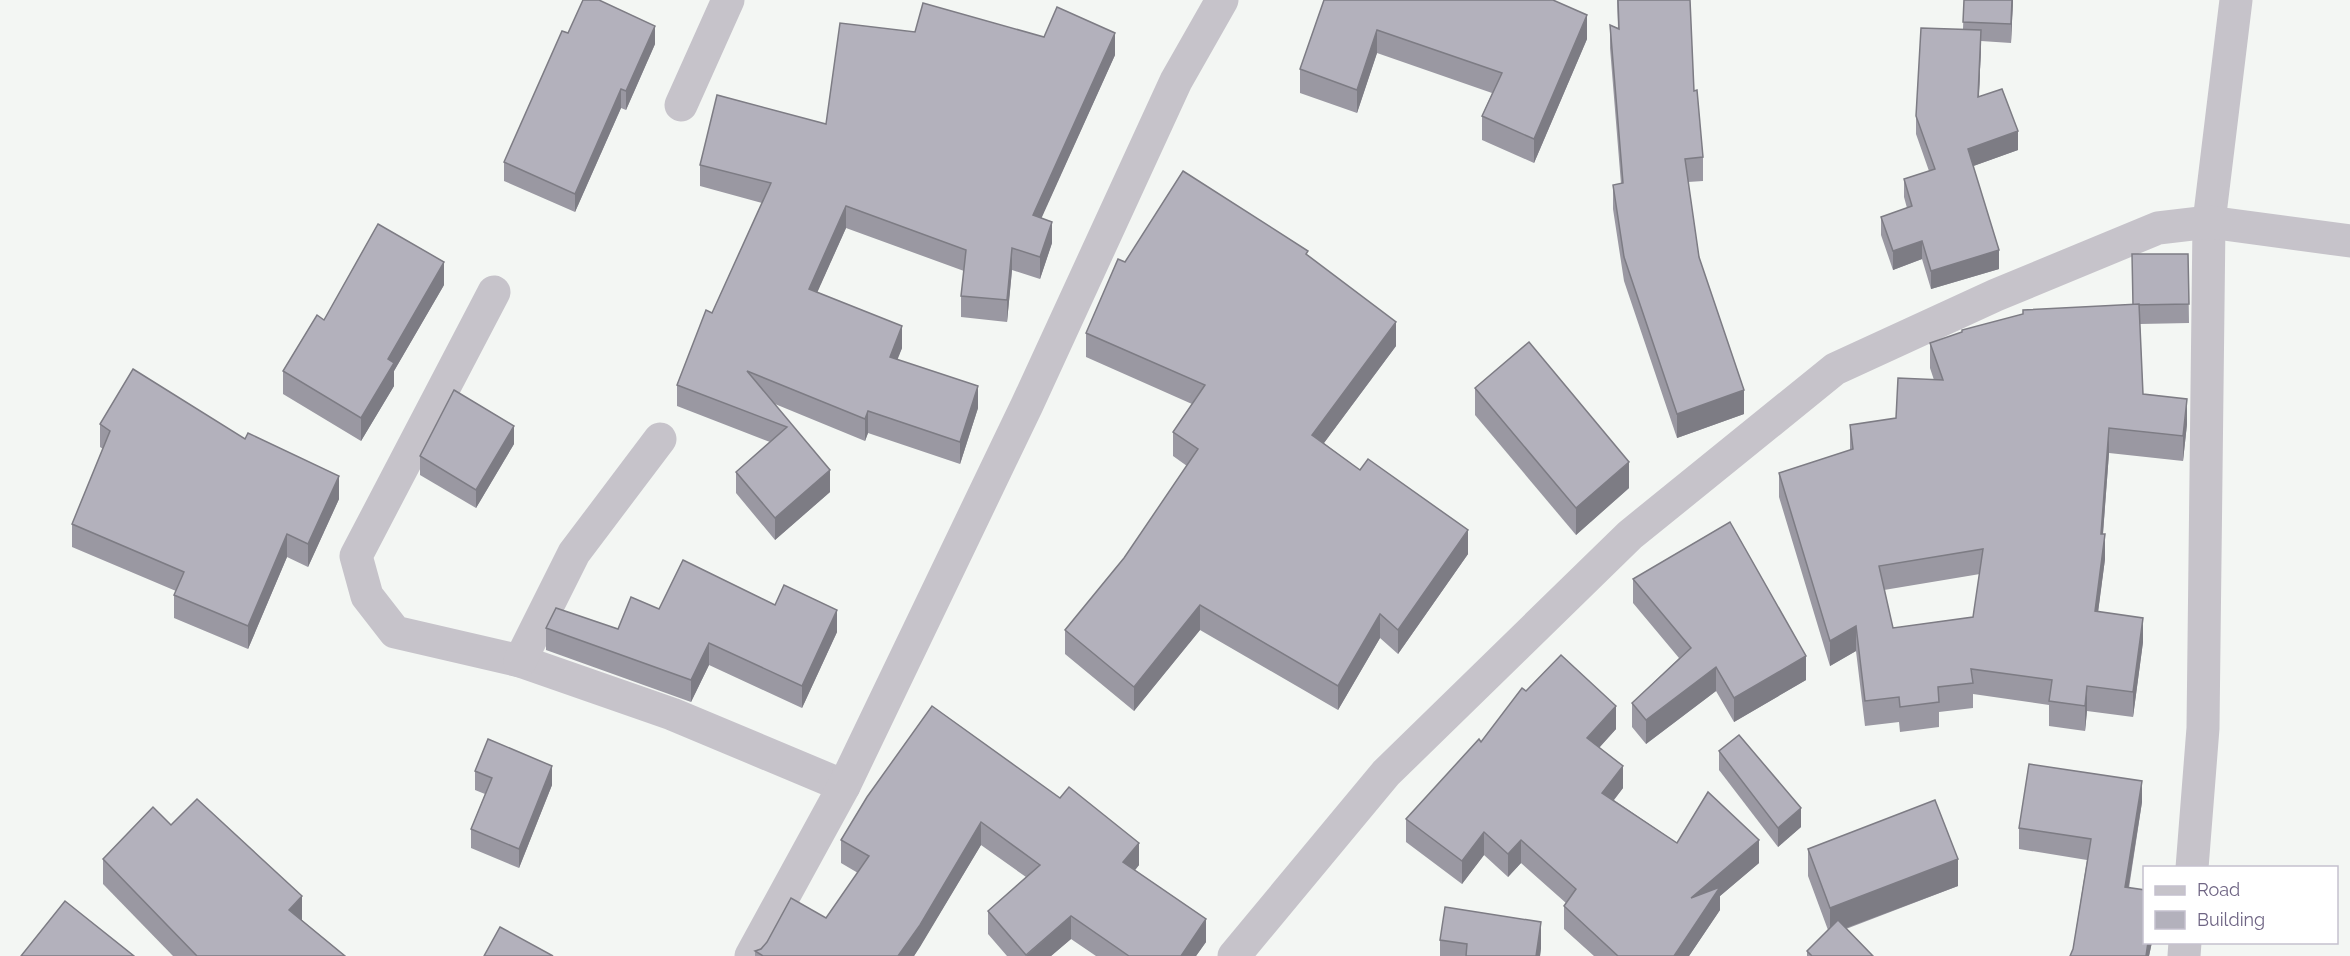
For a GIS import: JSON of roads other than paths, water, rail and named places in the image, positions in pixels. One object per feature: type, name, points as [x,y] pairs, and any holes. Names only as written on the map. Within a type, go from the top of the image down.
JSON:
[{"type":"street","points":[[681,105],[728,0]]},
{"type":"street","points":[[751,956],[844,786],[1022,416],[1176,81],[1222,0]]},
{"type":"street","points":[[2192,866],[2203,728],[2209,222],[2236,0]]},
{"type":"street","points":[[1234,956],[1395,765],[1630,535],[1835,369],[1996,295],[2158,228],[2209,222],[2350,241]]},
{"type":"street","points":[[494,292],[356,556],[368,596],[395,632],[520,662],[672,714],[844,786]]},
{"type":"street","points":[[520,662],[574,553],[660,439]]}]
